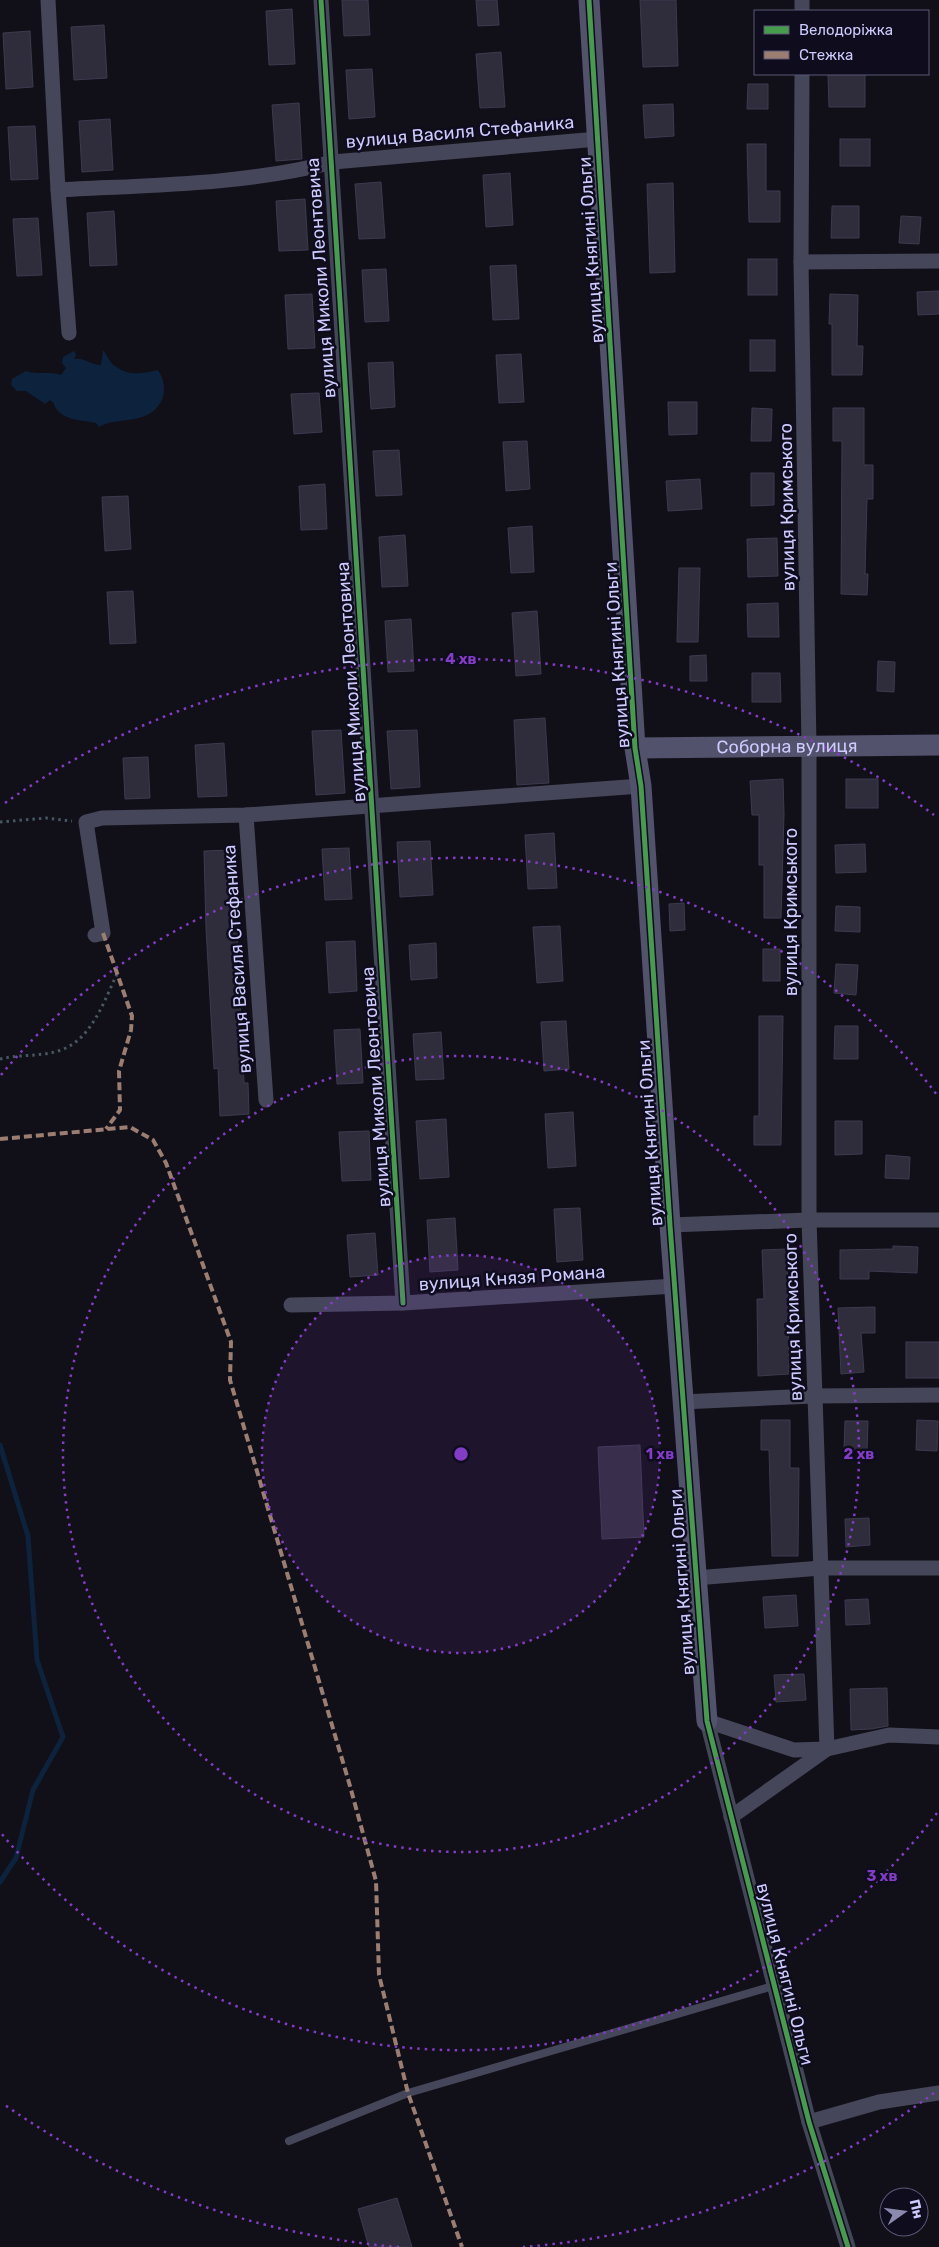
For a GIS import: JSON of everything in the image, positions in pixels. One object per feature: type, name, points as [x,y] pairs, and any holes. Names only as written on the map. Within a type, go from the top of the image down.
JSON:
[{"type":"street","points":[[48,0],[58,190],[69,332]]},
{"type":"street","name":"вулиця Миколи Леонтовича","points":[[321,0],[333,162],[403,1303]]},
{"type":"street","name":"вулиця Княгині Ольги","points":[[589,0],[636,748],[641,786],[682,1402],[707,1721],[809,2122],[848,2247]]},
{"type":"street","name":"вулиця Кримського","points":[[802,75],[801,262],[809,748],[810,1220],[814,1396],[827,1749]]},
{"type":"street","name":"вулиця Василя Стефаника","points":[[58,190],[216,180],[297,172],[333,162],[598,139]]},
{"type":"street","points":[[801,262],[939,261]]},
{"type":"street","name":"Соборна вулиця","points":[[636,748],[809,748],[939,745]]},
{"type":"street","points":[[95,935],[103,933],[86,822],[102,818],[246,814],[641,786]]},
{"type":"street","name":"вулиця Василя Стефаника","points":[[246,814],[266,1100]]},
{"type":"street","points":[[670,1225],[810,1220],[939,1220]]},
{"type":"street","name":"вулиця Князя Романа","points":[[291,1305],[403,1303],[674,1286]]},
{"type":"street","points":[[682,1402],[814,1396],[939,1395]]},
{"type":"street","points":[[695,1578],[821,1568],[939,1568]]},
{"type":"street","points":[[707,1721],[794,1750],[827,1749],[889,1735],[939,1737]]},
{"type":"street","points":[[731,1817],[827,1749]]},
{"type":"street","points":[[809,2122],[879,2102],[939,2093]]},
{"type":"lane","points":[[289,2141],[408,2093],[773,1986]]},
{"type":"path","points":[[0,822],[46,818],[86,822]]},
{"type":"path","points":[[0,1058],[62,1050],[82,1037],[97,1017],[117,974]]},
{"type":"water","points":[[103,350],[113,365],[126,372],[136,373],[158,370],[164,384],[163,398],[160,404],[149,414],[131,420],[104,424],[99,427],[96,423],[75,420],[65,416],[57,410],[54,403],[50,400],[45,404],[26,391],[17,391],[11,385],[12,379],[26,371],[61,375],[66,368],[62,363],[63,357],[74,351],[76,355],[74,359],[81,359],[101,365]]},
{"type":"building","points":[[342,0],[368,0],[370,35],[344,36]]},
{"type":"building","points":[[476,0],[497,0],[499,25],[478,26]]},
{"type":"building","points":[[640,0],[676,0],[678,66],[643,67]]},
{"type":"building","points":[[292,9],[295,64],[269,65],[266,11]]},
{"type":"building","points":[[104,25],[107,78],[74,80],[71,27]]},
{"type":"building","points":[[30,31],[33,87],[6,89],[3,33]]},
{"type":"building","points":[[501,52],[505,107],[480,108],[476,54]]},
{"type":"building","points":[[372,69],[375,117],[349,119],[346,70]]},
{"type":"building","points":[[828,75],[865,75],[865,107],[829,107]]},
{"type":"building","points":[[748,84],[768,84],[768,109],[747,109]]},
{"type":"building","points":[[299,103],[302,159],[276,161],[272,105]]},
{"type":"building","points":[[673,104],[674,136],[645,138],[643,105]]},
{"type":"building","points":[[110,119],[113,170],[82,172],[79,121]]},
{"type":"building","points":[[35,126],[38,179],[11,180],[8,127]]},
{"type":"building","points":[[840,139],[870,139],[870,166],[840,166]]},
{"type":"building","points":[[747,144],[766,144],[766,191],[780,191],[780,222],[749,222]]},
{"type":"building","points":[[510,173],[513,225],[486,227],[483,175]]},
{"type":"building","points":[[381,182],[385,238],[359,239],[355,184]]},
{"type":"building","points":[[673,183],[675,272],[650,273],[647,184]]},
{"type":"building","points":[[305,199],[308,250],[279,251],[276,201]]},
{"type":"building","points":[[832,206],[859,206],[859,238],[831,238]]},
{"type":"building","points":[[114,211],[117,265],[90,266],[87,213]]},
{"type":"building","points":[[901,216],[921,217],[919,244],[899,243]]},
{"type":"building","points":[[38,218],[42,275],[17,276],[13,219]]},
{"type":"building","points":[[748,259],[777,259],[777,295],[748,295]]},
{"type":"building","points":[[516,265],[519,319],[493,320],[490,266]]},
{"type":"building","points":[[386,269],[389,321],[365,322],[362,270]]},
{"type":"building","points":[[939,291],[939,314],[918,315],[917,292]]},
{"type":"building","points":[[312,294],[315,348],[288,349],[285,295]]},
{"type":"building","points":[[830,294],[858,295],[857,346],[863,346],[862,375],[832,375],[832,324],[829,324]]},
{"type":"building","points":[[750,340],[775,340],[775,371],[750,371]]},
{"type":"building","points":[[521,354],[524,402],[499,403],[496,355]]},
{"type":"building","points":[[393,362],[395,407],[371,409],[368,363]]},
{"type":"building","points":[[319,393],[322,432],[294,434],[291,394]]},
{"type":"building","points":[[668,402],[697,402],[697,434],[669,435]]},
{"type":"building","points":[[752,408],[772,409],[771,441],[751,441]]},
{"type":"building","points":[[833,408],[864,408],[864,465],[873,465],[873,499],[867,499],[865,574],[868,574],[867,595],[841,594],[842,441],[833,441]]},
{"type":"building","points":[[527,441],[530,489],[506,491],[503,442]]},
{"type":"building","points":[[399,450],[402,495],[376,496],[373,451]]},
{"type":"building","points":[[751,473],[774,473],[774,505],[751,506]]},
{"type":"building","points":[[700,479],[702,509],[668,511],[666,481]]},
{"type":"building","points":[[325,484],[327,529],[301,530],[299,486]]},
{"type":"building","points":[[128,496],[131,549],[105,551],[102,497]]},
{"type":"building","points":[[532,526],[534,572],[511,573],[508,528]]},
{"type":"building","points":[[405,535],[408,586],[382,587],[379,537]]},
{"type":"building","points":[[777,538],[778,576],[748,577],[747,539]]},
{"type":"building","points":[[679,568],[700,568],[698,642],[677,642]]},
{"type":"building","points":[[133,591],[136,643],[110,644],[107,592]]},
{"type":"building","points":[[778,603],[779,637],[748,637],[747,604]]},
{"type":"building","points":[[537,611],[541,674],[516,676],[512,613]]},
{"type":"building","points":[[411,619],[414,671],[388,672],[385,621]]},
{"type":"building","points":[[706,655],[707,681],[690,681],[690,656]]},
{"type":"building","points":[[878,661],[895,662],[894,692],[877,691]]},
{"type":"building","points":[[752,673],[780,673],[781,702],[752,702]]},
{"type":"building","points":[[545,718],[549,783],[517,785],[514,720]]},
{"type":"building","points":[[341,730],[345,793],[316,795],[312,731]]},
{"type":"building","points":[[417,730],[420,787],[391,789],[387,731]]},
{"type":"building","points":[[224,743],[227,796],[198,797],[195,745]]},
{"type":"building","points":[[148,757],[150,798],[125,799],[123,758]]},
{"type":"building","points":[[783,779],[784,814],[781,918],[764,918],[764,865],[759,865],[759,815],[752,815],[750,781]]},
{"type":"building","points":[[846,779],[878,779],[878,808],[846,808]]},
{"type":"building","points":[[554,833],[557,888],[528,889],[525,835]]},
{"type":"building","points":[[430,841],[433,895],[400,897],[397,842]]},
{"type":"building","points":[[865,844],[866,872],[836,873],[835,845]]},
{"type":"building","points":[[349,848],[352,899],[325,900],[322,849]]},
{"type":"building","points":[[233,850],[244,1083],[248,1083],[249,1114],[220,1116],[218,1068],[214,1069],[206,928],[204,851]]},
{"type":"building","points":[[684,903],[685,930],[670,931],[669,904]]},
{"type":"building","points":[[836,906],[860,907],[860,932],[835,931]]},
{"type":"building","points":[[560,926],[563,981],[537,983],[533,927]]},
{"type":"building","points":[[355,941],[357,991],[329,993],[326,942]]},
{"type":"building","points":[[436,943],[437,978],[411,980],[409,945]]},
{"type":"building","points":[[763,949],[780,949],[780,981],[763,981]]},
{"type":"building","points":[[836,964],[858,965],[856,995],[834,993]]},
{"type":"building","points":[[759,1016],[783,1016],[781,1145],[754,1145],[754,1116],[759,1116]]},
{"type":"building","points":[[566,1021],[569,1069],[544,1071],[541,1022]]},
{"type":"building","points":[[835,1026],[858,1026],[858,1059],[834,1059]]},
{"type":"building","points":[[360,1029],[363,1083],[337,1084],[334,1030]]},
{"type":"building","points":[[441,1032],[444,1079],[416,1080],[413,1034]]},
{"type":"building","points":[[573,1112],[576,1166],[548,1168],[545,1114]]},
{"type":"building","points":[[446,1119],[449,1177],[420,1179],[416,1121]]},
{"type":"building","points":[[835,1121],[862,1121],[862,1154],[835,1155]]},
{"type":"building","points":[[369,1131],[371,1180],[342,1181],[339,1132]]},
{"type":"building","points":[[886,1155],[910,1157],[909,1179],[885,1178]]},
{"type":"building","points":[[580,1208],[583,1260],[557,1262],[554,1209]]},
{"type":"building","points":[[455,1218],[458,1270],[430,1272],[427,1220]]},
{"type":"building","points":[[375,1233],[378,1275],[350,1277],[347,1235]]},
{"type":"building","points":[[893,1246],[918,1247],[917,1273],[869,1271],[869,1279],[840,1279],[840,1250],[893,1249]]},
{"type":"building","points":[[787,1249],[789,1374],[758,1376],[757,1299],[764,1299],[762,1250]]},
{"type":"building","points":[[875,1307],[875,1333],[861,1333],[864,1372],[841,1374],[838,1308]]},
{"type":"building","points":[[906,1342],[939,1342],[939,1378],[906,1378]]},
{"type":"building","points":[[761,1420],[790,1420],[790,1468],[799,1468],[798,1556],[772,1556],[769,1450],[761,1450]]},
{"type":"building","points":[[917,1420],[938,1421],[937,1451],[916,1450]]},
{"type":"building","points":[[845,1421],[868,1421],[867,1451],[844,1450]]},
{"type":"building","points":[[640,1445],[644,1537],[602,1539],[598,1447]]},
{"type":"building","points":[[869,1518],[870,1545],[846,1547],[845,1519]]},
{"type":"building","points":[[796,1595],[798,1626],[765,1628],[763,1597]]},
{"type":"building","points":[[868,1599],[870,1624],[846,1625],[845,1600]]},
{"type":"building","points":[[804,1674],[806,1700],[776,1702],[774,1675]]},
{"type":"building","points":[[887,1688],[888,1726],[851,1730],[850,1689]]},
{"type":"building","points":[[397,2198],[412,2247],[369,2247],[358,2209]]},
{"type":"waterway","points":[[0,1445],[28,1536],[37,1660],[63,1737],[33,1790],[16,1858],[0,1882]]},
{"type":"marked path","points":[[103,933],[132,1016],[131,1030],[119,1071],[120,1110],[106,1129]]},
{"type":"marked path","points":[[0,1139],[130,1127],[153,1140],[166,1163],[231,1342],[230,1380],[350,1786],[376,1881],[379,1975],[408,2093],[462,2247]]},
{"type":"cycle path","points":[[321,0],[403,1303]]},
{"type":"cycle path","points":[[589,0],[635,748],[641,786],[670,1225],[707,1721],[809,2122],[848,2247]]}]
